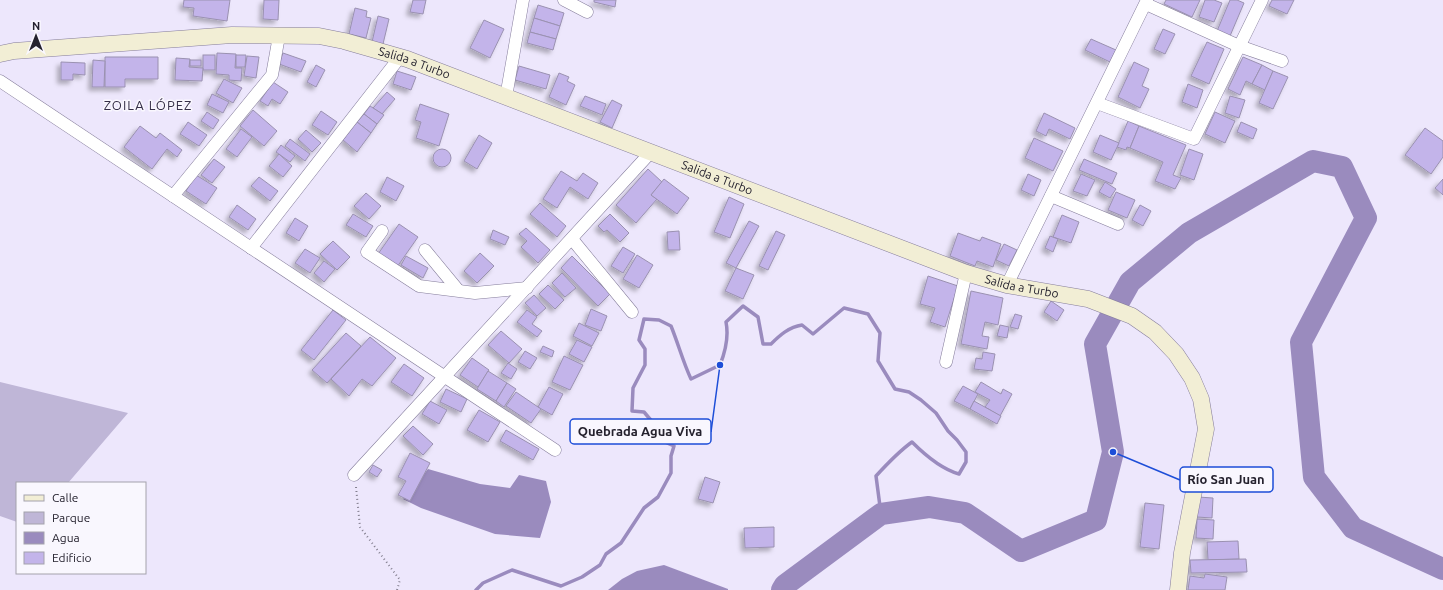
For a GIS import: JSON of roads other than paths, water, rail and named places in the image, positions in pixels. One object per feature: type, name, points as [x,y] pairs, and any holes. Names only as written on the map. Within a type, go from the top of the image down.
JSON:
[{"type":"main road","name":"Salida a Turbo","points":[[0,54],[232,35],[325,37],[344,41],[400,57],[966,273],[1007,285],[1088,299],[1132,316],[1155,332],[1176,354],[1192,378],[1201,399],[1206,428],[1182,552],[1178,590]]},
{"type":"street","points":[[506,97],[523,0]]},
{"type":"street","points":[[564,0],[587,12]]},
{"type":"street","points":[[1097,103],[1194,139],[1262,0]]},
{"type":"street","points":[[1007,285],[1147,2],[1239,46],[1282,61]]},
{"type":"street","points":[[173,196],[272,75],[279,36]]},
{"type":"street","points":[[251,248],[400,57]]},
{"type":"street","points":[[0,81],[555,450]]},
{"type":"street","points":[[354,475],[651,152]]},
{"type":"street","points":[[1051,196],[1118,224]]},
{"type":"street","points":[[382,231],[366,252],[419,286],[475,292],[527,288]]},
{"type":"street","points":[[572,239],[632,312]]},
{"type":"street","points":[[425,250],[458,290]]},
{"type":"street","points":[[946,362],[966,273]]},
{"type":"water","points":[[428,469],[480,484],[510,488],[519,475],[546,481],[551,502],[540,538],[495,534],[421,508],[403,499]]},
{"type":"water","points":[[664,565],[728,590],[608,590],[622,579],[637,571]]},
{"type":"waterway","points":[[782,590],[785,585],[881,514],[929,507],[965,513],[1021,551],[1096,520],[1113,452],[1095,344],[1130,282],[1189,233],[1313,161],[1342,167],[1366,218],[1301,342],[1314,477],[1353,528],[1443,569]]},
{"type":"waterway","points":[[476,590],[483,583],[512,570],[561,586],[582,577],[600,565],[606,554],[621,543],[644,508],[658,497],[671,473],[671,456],[674,446],[651,436],[655,425],[644,412],[632,411],[633,388],[645,365],[645,349],[639,340],[644,319],[659,320],[671,326],[691,379],[720,365],[726,344],[726,322],[743,306],[758,317],[763,344],[771,344],[785,332],[802,325],[813,334],[844,308],[868,314],[880,333],[878,361],[895,389],[909,392],[936,413],[948,431],[966,452],[966,462],[959,474],[946,469],[928,457],[912,442],[897,454],[876,476],[881,514]]},
{"type":"place","name":"Quebrada Agua Viva","points":[[720,365]]},
{"type":"place","name":"Río San Juan","points":[[1113,452]]},
{"type":"district","name":"ZOILA LÓPEZ","points":[[148,105]]}]
